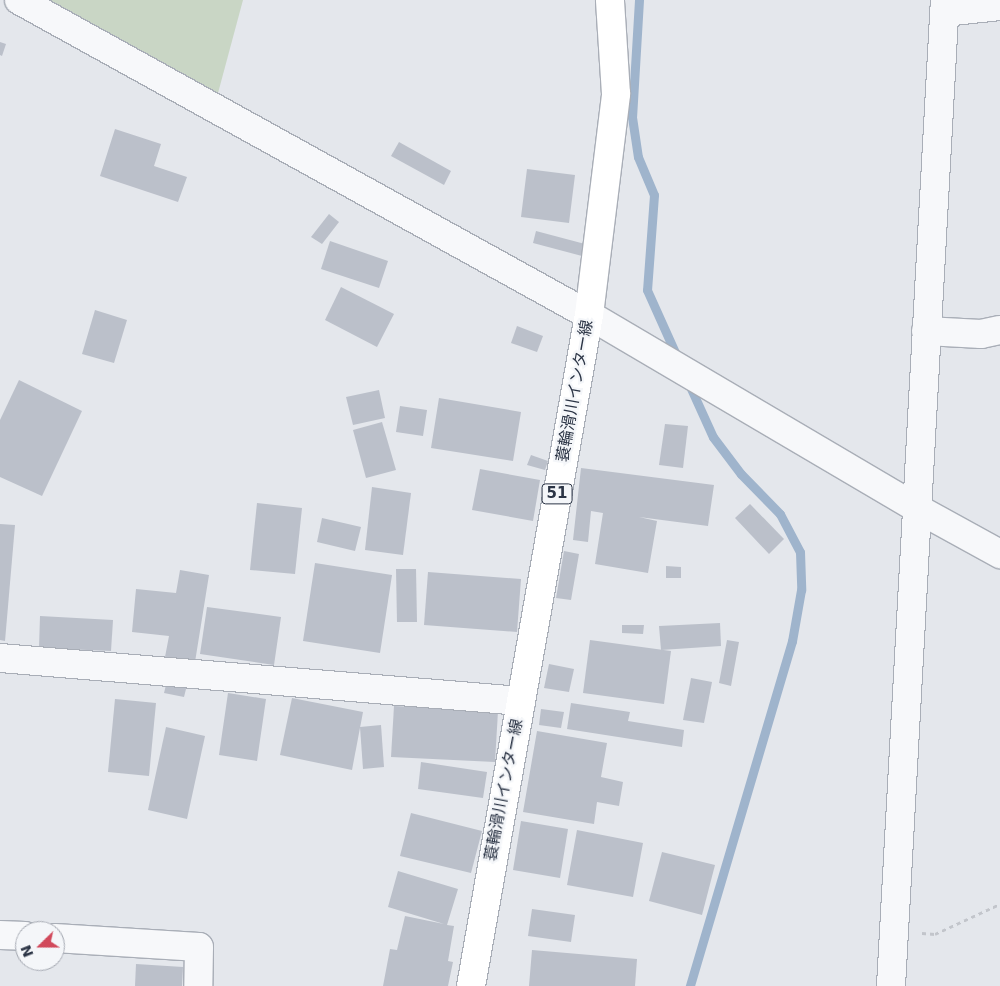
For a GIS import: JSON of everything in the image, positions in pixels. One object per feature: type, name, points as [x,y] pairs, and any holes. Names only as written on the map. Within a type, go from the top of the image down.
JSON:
[{"type":"main road","name":"蓑輪滑川インター線","points":[[471,986],[589,315],[616,94],[610,0]]},
{"type":"street","points":[[19,0],[589,315],[918,509],[1000,554]]},
{"type":"street","points":[[890,986],[918,509],[944,6],[1000,6]]},
{"type":"street","points":[[926,331],[981,334],[1000,330]]},
{"type":"street","points":[[0,658],[521,701]]},
{"type":"street","points":[[0,935],[15,936]]},
{"type":"street","points":[[65,939],[199,947],[198,986]]},
{"type":"path","points":[[894,931],[935,934],[1000,904]]},
{"type":"green space","points":[[19,0],[243,0],[214,108]]},
{"type":"building","points":[[0,42],[6,44],[2,56],[0,55]]},
{"type":"building","points":[[115,129],[161,144],[154,166],[187,177],[178,202],[100,176]]},
{"type":"building","points":[[399,142],[451,171],[444,185],[391,156]]},
{"type":"building","points":[[527,169],[575,175],[569,223],[521,217]]},
{"type":"building","points":[[329,214],[339,222],[322,244],[311,237]]},
{"type":"building","points":[[536,231],[585,244],[582,256],[533,243]]},
{"type":"building","points":[[330,241],[388,261],[379,288],[321,269]]},
{"type":"building","points":[[341,287],[394,314],[377,347],[325,320]]},
{"type":"building","points":[[95,310],[127,320],[114,363],[82,354]]},
{"type":"building","points":[[517,326],[543,336],[537,352],[511,343]]},
{"type":"building","points":[[19,380],[82,411],[42,496],[0,477],[0,420]]},
{"type":"building","points":[[379,390],[385,418],[353,425],[346,397]]},
{"type":"building","points":[[439,398],[521,412],[513,461],[431,448]]},
{"type":"building","points":[[400,406],[427,410],[423,436],[396,432]]},
{"type":"building","points":[[382,422],[396,470],[366,478],[353,430]]},
{"type":"building","points":[[665,424],[688,426],[683,468],[659,465]]},
{"type":"building","points":[[531,455],[548,461],[545,470],[527,465]]},
{"type":"building","points":[[581,468],[714,485],[708,526],[639,517],[657,521],[648,573],[595,564],[603,513],[591,511],[588,542],[573,540]]},
{"type":"building","points":[[480,469],[540,480],[533,521],[472,510]]},
{"type":"building","points":[[372,487],[411,493],[403,555],[365,550]]},
{"type":"building","points":[[257,503],[302,508],[295,574],[250,570]]},
{"type":"building","points":[[750,504],[784,539],[769,554],[735,518]]},
{"type":"building","points":[[322,518],[361,527],[355,551],[317,542]]},
{"type":"building","points":[[0,524],[15,525],[5,641],[0,640]]},
{"type":"building","points":[[564,551],[579,554],[571,600],[556,598]]},
{"type":"building","points":[[315,563],[392,575],[380,653],[303,641]]},
{"type":"building","points":[[666,566],[681,567],[681,578],[666,578]]},
{"type":"building","points":[[396,569],[416,569],[417,622],[397,622]]},
{"type":"building","points":[[180,570],[209,575],[195,662],[165,657],[169,636],[132,632],[136,589],[176,593]]},
{"type":"building","points":[[428,572],[521,579],[517,632],[424,625]]},
{"type":"building","points":[[207,607],[281,617],[274,665],[200,654]]},
{"type":"building","points":[[40,616],[113,620],[111,651],[39,648]]},
{"type":"building","points":[[720,623],[721,646],[661,650],[659,626]]},
{"type":"building","points":[[622,625],[644,625],[643,634],[622,633]]},
{"type":"building","points":[[590,640],[671,651],[664,704],[583,693]]},
{"type":"building","points":[[727,640],[739,642],[731,686],[719,683]]},
{"type":"building","points":[[549,664],[574,669],[569,692],[544,688]]},
{"type":"building","points":[[691,678],[712,682],[704,723],[683,720]]},
{"type":"building","points":[[167,681],[187,685],[184,697],[164,693]]},
{"type":"building","points":[[228,693],[266,699],[257,761],[219,755]]},
{"type":"building","points":[[292,698],[363,712],[352,770],[280,755]]},
{"type":"building","points":[[115,699],[156,703],[149,776],[108,772]]},
{"type":"building","points":[[571,703],[630,712],[628,721],[684,730],[682,747],[567,729]]},
{"type":"building","points":[[394,706],[498,711],[495,762],[391,757]]},
{"type":"building","points":[[541,709],[564,712],[561,728],[539,725]]},
{"type":"building","points":[[381,725],[384,767],[363,769],[360,727]]},
{"type":"building","points":[[166,727],[205,736],[187,819],[148,810]]},
{"type":"building","points":[[537,731],[607,743],[601,777],[623,782],[619,806],[597,802],[594,824],[523,812]]},
{"type":"building","points":[[421,762],[487,772],[483,798],[418,789]]},
{"type":"building","points":[[411,813],[482,831],[471,873],[400,856]]},
{"type":"building","points":[[521,821],[568,829],[560,878],[513,870]]},
{"type":"building","points":[[577,830],[643,843],[633,897],[567,885]]},
{"type":"building","points":[[662,852],[715,865],[702,915],[649,901]]},
{"type":"building","points":[[398,871],[458,889],[447,925],[454,926],[448,961],[453,962],[448,986],[383,986],[390,949],[397,950],[405,916],[444,924],[388,907]]},
{"type":"building","points":[[532,909],[575,915],[571,942],[528,936]]},
{"type":"building","points":[[532,950],[637,959],[635,986],[529,986]]},
{"type":"building","points":[[136,964],[183,967],[182,986],[135,986]]},
{"type":"waterway","points":[[639,0],[632,117],[638,157],[654,195],[647,290],[678,359]]},
{"type":"waterway","points":[[688,382],[713,437],[741,474],[780,514],[800,552],[801,590],[792,641],[690,986]]}]
